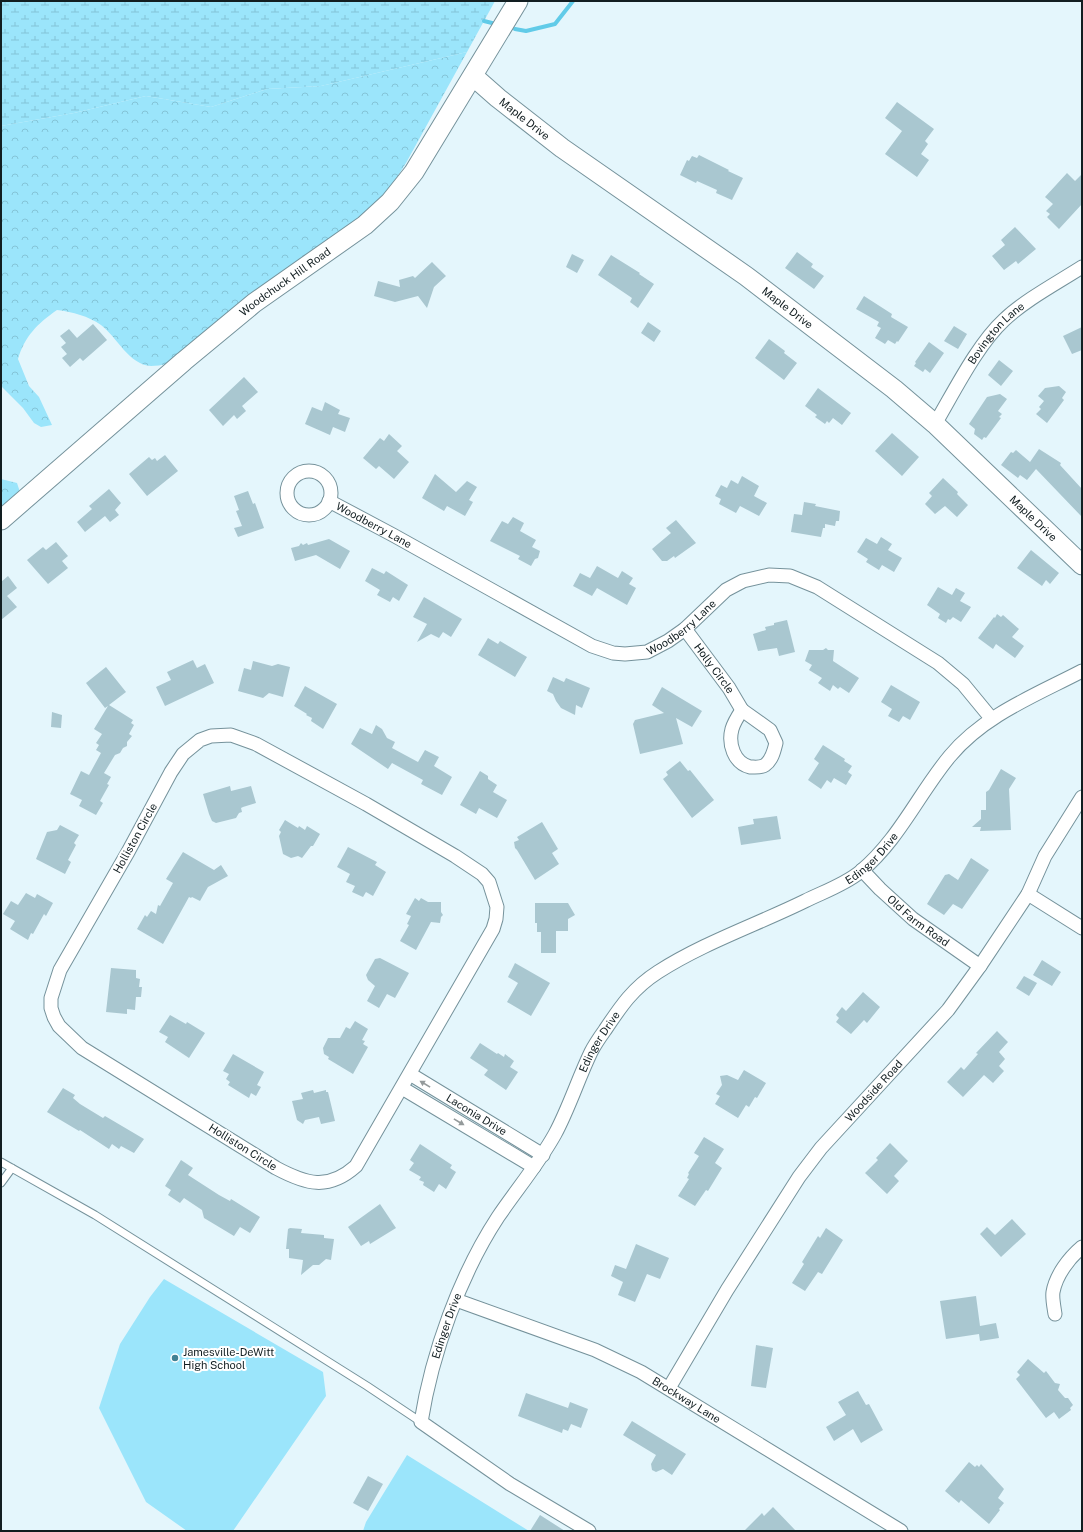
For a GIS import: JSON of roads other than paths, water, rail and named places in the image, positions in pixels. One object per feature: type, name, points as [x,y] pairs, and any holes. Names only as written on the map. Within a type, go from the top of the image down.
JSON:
[{"type":"street","name":"Woodchuck Hill Road","points":[[1,520],[184,360],[254,303],[365,225],[390,202],[414,172],[518,1]]},
{"type":"street","name":"Maple Drive","points":[[473,76],[498,98],[562,148],[746,276],[894,389],[935,424],[1082,565]]},
{"type":"street","name":"Bovington Lane","points":[[935,424],[982,346],[1003,321],[1014,311],[1082,267]]},
{"type":"street","name":"Woodberry Lane","points":[[329,501],[592,646],[613,653],[625,654],[647,652],[668,641],[685,629],[726,590],[743,581],[769,575],[790,576],[817,587],[938,663],[963,684],[991,718]]},
{"type":"street","name":"Holly Circle","points":[[685,629],[729,688],[742,710]]},
{"type":"street","name":"Edinger Drive","points":[[421,1422],[434,1360],[456,1300],[473,1260],[494,1223],[543,1155],[556,1132],[592,1049],[623,1003],[635,990],[657,973],[696,950],[780,913],[849,880],[862,870],[891,841],[950,756],[969,736],[991,718],[1082,671]]},
{"type":"street","name":"Holliston Circle","points":[[231,735],[256,744],[366,804],[455,856],[482,874],[489,882],[496,907],[496,919],[493,929],[410,1074],[356,1166],[347,1175],[334,1180],[320,1183],[307,1182],[296,1179],[276,1168],[82,1048],[59,1026],[51,1008],[51,998],[60,970],[128,852],[171,772],[183,754],[200,740],[211,736],[231,735]]},
{"type":"street","name":"Woodside Road","points":[[669,1388],[727,1290],[799,1177],[821,1148],[948,1010],[980,966],[1028,894],[1045,856],[1082,797]]},
{"type":"street","name":"Old Farm Road","points":[[862,870],[880,889],[913,919],[980,966]]},
{"type":"street","points":[[1028,894],[1082,928]]},
{"type":"street","name":"Laconia Drive","points":[[410,1074],[543,1155]]},
{"type":"street","name":"Laconia Drive","points":[[402,1088],[534,1167]]},
{"type":"street","points":[[1055,1314],[1053,1293],[1057,1280],[1072,1256],[1082,1247]]},
{"type":"street","name":"Brockway Lane","points":[[456,1300],[595,1350],[642,1372],[901,1531]]},
{"type":"street","points":[[421,1422],[510,1484],[589,1531]]},
{"type":"lane","points":[[1,1162],[95,1215],[368,1386],[421,1422]]},
{"type":"lane","points":[[1,1183],[12,1168]]},
{"type":"waterway","points":[[515,29],[526,31],[555,24],[573,1]]},
{"type":"waterway","points":[[484,21],[492,23]]},
{"type":"place","name":"Jamesville-DeWitt High School","points":[[175,1358]]}]
